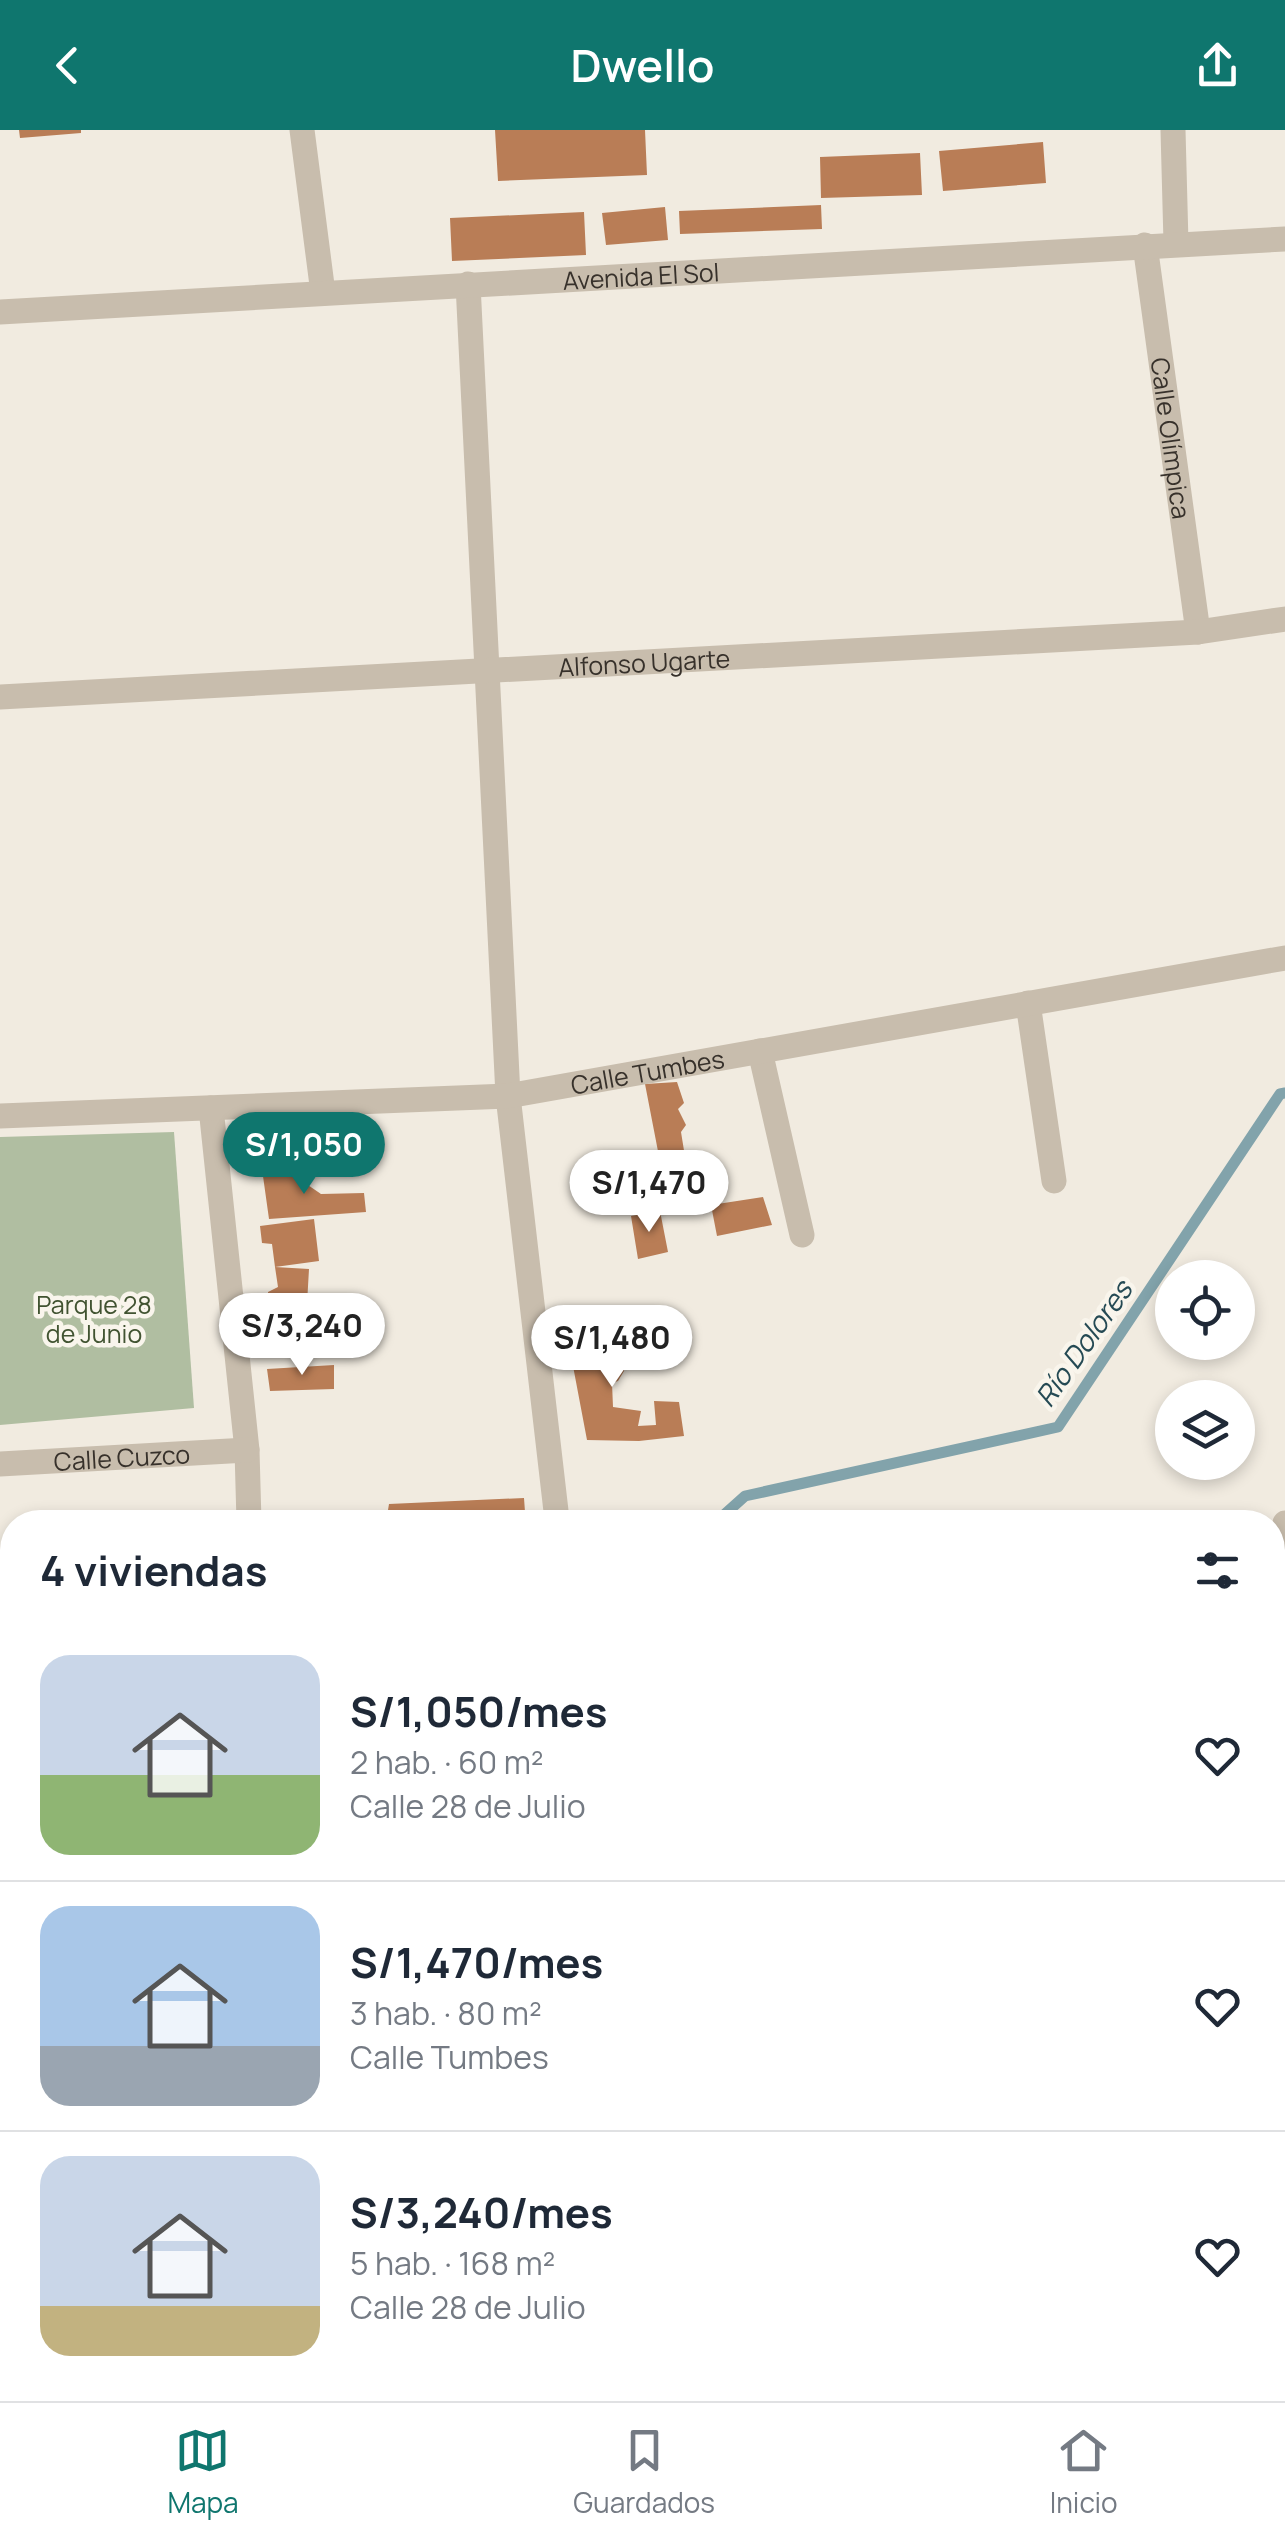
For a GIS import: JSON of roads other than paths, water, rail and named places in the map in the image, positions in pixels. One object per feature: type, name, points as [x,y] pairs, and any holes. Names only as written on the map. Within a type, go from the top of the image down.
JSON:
[{"type":"street","points":[[302,130],[323,293]]},
{"type":"street","points":[[1173,130],[1176,243]]},
{"type":"street","name":"Avenida El Sol","points":[[0,312],[1285,239]]},
{"type":"street","name":"Calle Olímpica","points":[[1144,245],[1198,632]]},
{"type":"street","points":[[468,284],[508,1096],[556,1510]]},
{"type":"street","name":"Alfonso Ugarte","points":[[0,698],[1198,632],[1285,619]]},
{"type":"street","name":"Calle Tumbes","points":[[0,1116],[508,1096],[1285,958]]},
{"type":"street","points":[[1028,1003],[1054,1182]]},
{"type":"street","points":[[760,1051],[802,1236]]},
{"type":"street","points":[[211,1108],[247,1450],[249,1510]]},
{"type":"street","name":"Calle Cuzco","points":[[0,1464],[247,1450]]},
{"type":"waterway","name":"Río Dolores","points":[[729,1510],[745,1496],[1058,1427],[1280,1094],[1285,1093]]},
{"type":"park label","name":"Parque 28 de Junio","points":[[94,1318]]}]
